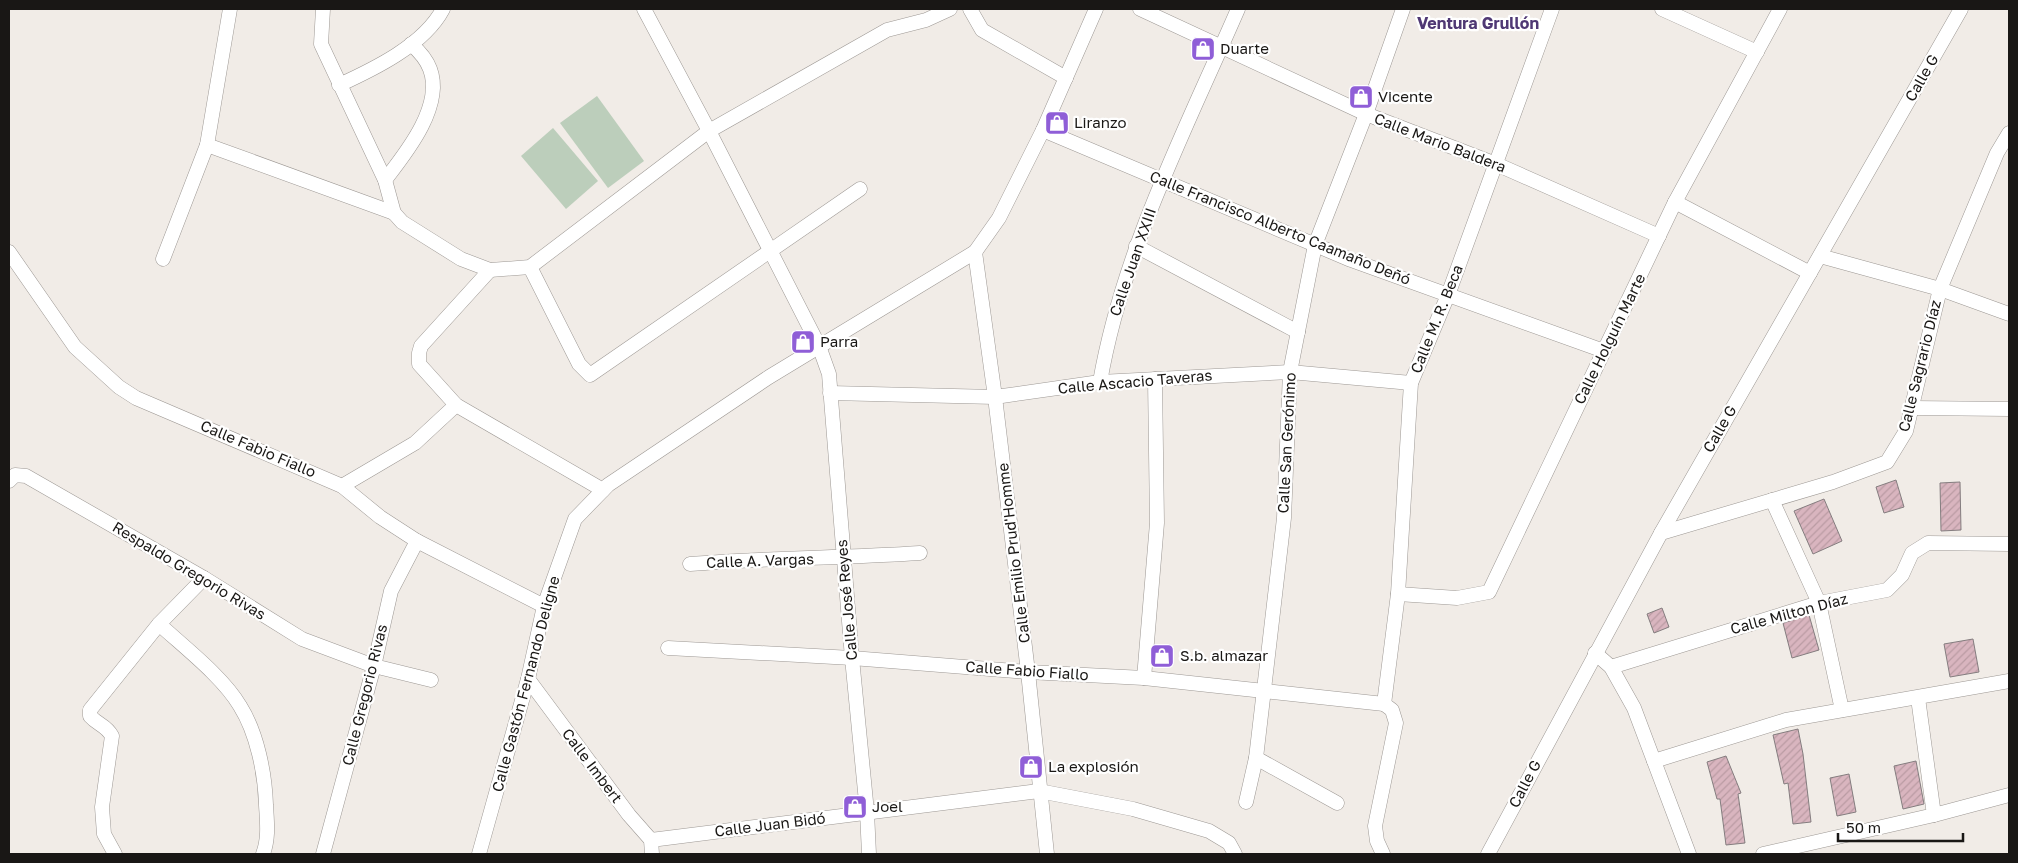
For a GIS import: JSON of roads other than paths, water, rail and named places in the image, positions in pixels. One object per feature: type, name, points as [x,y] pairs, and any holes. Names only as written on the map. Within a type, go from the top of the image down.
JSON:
[{"type":"street","points":[[163,259],[207,145],[230,9]]},
{"type":"street","points":[[323,9],[321,44],[385,180],[394,212],[402,222],[460,259],[490,270],[530,266],[710,131],[888,30],[926,20],[950,9]]},
{"type":"street","points":[[339,85],[374,69],[411,44],[438,18],[442,9]]},
{"type":"street","name":"Calle José Reyes","points":[[644,9],[710,131],[769,251],[819,346],[829,374],[869,854]]},
{"type":"street","points":[[970,9],[982,30],[1066,78]]},
{"type":"street","name":"Calle Gastón Fernando Deligne","points":[[478,854],[528,679],[544,606],[575,519],[603,490],[768,377],[975,252],[999,218],[1043,130],[1096,9]]},
{"type":"street","name":"Calle Mario Baldera","points":[[1140,9],[1366,114],[1496,164],[1659,236]]},
{"type":"street","name":"Calle Juan XXIII","points":[[1100,382],[1108,338],[1136,246],[1162,180],[1238,9]]},
{"type":"street","name":"Calle San Gerónimo","points":[[1246,802],[1256,758],[1284,518],[1290,372],[1315,245],[1366,114],[1403,9]]},
{"type":"street","name":"Calle M. R. Beca","points":[[1384,704],[1398,594],[1411,383],[1448,295],[1552,9]]},
{"type":"street","points":[[1662,9],[1684,13],[1757,52]]},
{"type":"street","name":"Calle Holguín Marte","points":[[1398,594],[1457,598],[1489,592],[1675,202],[1780,9]]},
{"type":"street","name":"Calle G","points":[[1488,854],[1661,533],[1961,9]]},
{"type":"street","points":[[385,180],[402,158],[421,127],[433,95],[430,70],[423,55],[411,44]]},
{"type":"street","name":"Calle Francisco Alberto Caamaño Deñó","points":[[1043,130],[1351,260],[1604,352]]},
{"type":"street","name":"Calle Sagrario Díaz","points":[[1661,533],[1832,482],[1887,462],[1906,432],[1940,289],[1997,153],[2009,133]]},
{"type":"street","points":[[207,145],[394,212]]},
{"type":"street","points":[[530,266],[579,364],[590,375],[860,189]]},
{"type":"street","points":[[1675,202],[1810,273]]},
{"type":"street","points":[[1136,246],[1298,332]]},
{"type":"street","name":"Calle Fabio Fiallo","points":[[9,252],[75,347],[120,387],[136,398],[342,486],[380,517],[417,541],[544,606]]},
{"type":"street","name":"Calle Emilio Prud'Homme","points":[[975,252],[995,397],[1028,672],[1047,854]]},
{"type":"street","points":[[1820,256],[1940,289],[2009,314]]},
{"type":"street","points":[[490,270],[421,346],[419,353],[420,364],[456,405],[603,490]]},
{"type":"street","name":"Calle Ascacio Taveras","points":[[830,393],[995,397],[1100,382],[1290,372],[1411,383]]},
{"type":"street","points":[[1144,678],[1157,523],[1155,379]]},
{"type":"street","points":[[342,486],[414,443],[456,405]]},
{"type":"street","points":[[1912,408],[2009,409]]},
{"type":"street","name":"Respaldo Gregorio Rivas","points":[[9,481],[15,475],[26,476],[204,578],[302,639],[374,666],[431,680]]},
{"type":"street","points":[[1772,500],[1819,603],[1842,710]]},
{"type":"street","name":"Calle Gregorio Rivas","points":[[323,854],[374,666],[391,590],[417,541]]},
{"type":"street","name":"Calle Milton Díaz","points":[[1610,667],[1819,603],[1887,590],[1902,574],[1912,553],[1928,543],[2009,544]]},
{"type":"street","name":"Calle A. Vargas","points":[[690,564],[920,553]]},
{"type":"street","points":[[115,854],[104,834],[102,806],[112,736],[108,728],[90,716],[90,710],[159,624],[204,578]]},
{"type":"street","points":[[159,624],[219,680],[240,705],[254,736],[266,787],[267,843],[263,854]]},
{"type":"street","name":"Calle Fabio Fiallo","points":[[668,648],[852,658],[1028,672],[1144,678],[1384,704]]},
{"type":"street","points":[[1595,653],[1610,667],[1634,708],[1689,854]]},
{"type":"street","name":"Calle Imbert","points":[[528,679],[652,847]]},
{"type":"street","points":[[1654,761],[1786,720],[2009,682]]},
{"type":"street","points":[[1918,698],[1934,815]]},
{"type":"street","points":[[1383,854],[1377,841],[1375,826],[1396,723],[1392,710],[1384,704]]},
{"type":"street","points":[[1256,758],[1337,803]]},
{"type":"street","name":"Calle Juan Bidó","points":[[652,847],[867,812],[1039,791],[1133,809],[1209,831],[1229,842],[1235,854]]},
{"type":"street","points":[[1763,854],[1934,815],[2009,795]]},
{"type":"place","name":"Duarte","points":[[1203,49]]},
{"type":"place","name":"Vicente","points":[[1361,97]]},
{"type":"place","name":"Liranzo","points":[[1057,123]]},
{"type":"place","name":"Parra","points":[[803,342]]},
{"type":"place","name":"S.b. almazar","points":[[1162,656]]},
{"type":"place","name":"La explosión","points":[[1031,767]]},
{"type":"place","name":"Joel","points":[[855,807]]},
{"type":"district","name":"Ventura Grullón","points":[[1478,23]]}]
